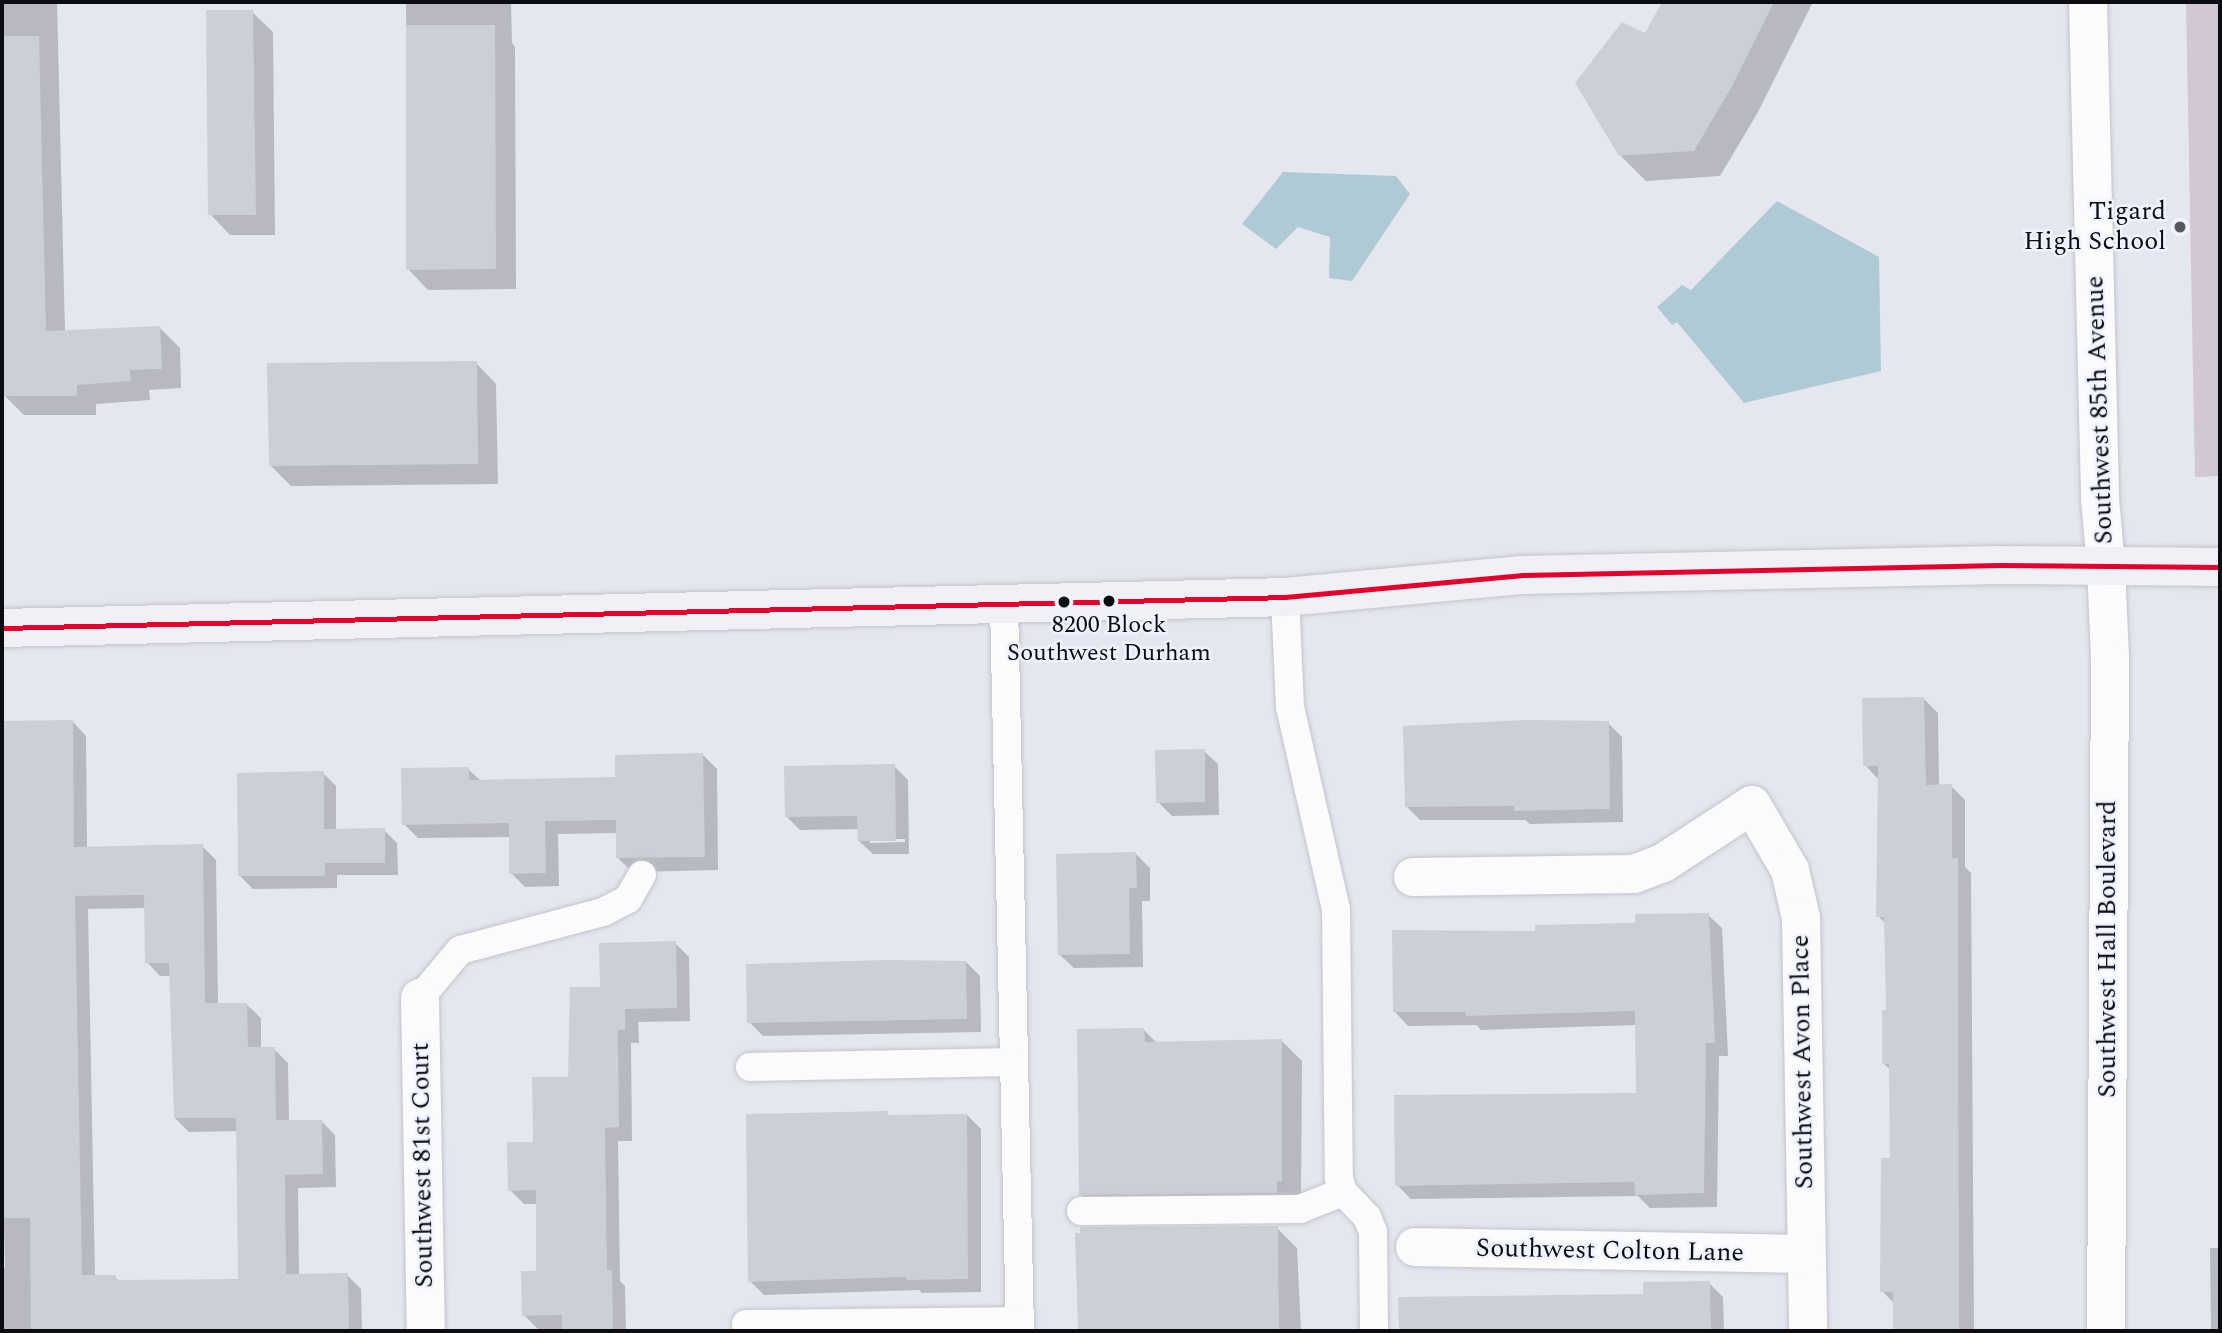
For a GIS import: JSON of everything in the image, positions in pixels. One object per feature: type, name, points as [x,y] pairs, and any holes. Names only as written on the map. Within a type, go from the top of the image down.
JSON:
[{"type":"main road","points":[[2,628],[1285,597],[1524,575],[1986,565],[2220,567]]},
{"type":"street","name":"Southwest 85th Avenue","points":[[2088,2],[2100,499],[2106,566]]},
{"type":"street","name":"Southwest Hall Boulevard","points":[[2106,566],[2109,659],[2106,1331]]},
{"type":"street","name":"Southwest Avon Place","points":[[1413,877],[1634,874],[1663,863],[1752,805],[1790,870],[1801,918],[1808,1331]]},
{"type":"street","name":"Southwest 81st Court","points":[[420,998],[426,1331]]},
{"type":"street","name":"Southwest Colton Lane","points":[[1415,1247],[1805,1254]]},
{"type":"lane","points":[[1285,597],[1290,707],[1336,909],[1339,1178],[1343,1192],[1367,1217],[1373,1233],[1374,1331]]},
{"type":"lane","points":[[746,1324],[1020,1326],[1004,604]]},
{"type":"lane","points":[[420,998],[460,950],[603,912],[628,899],[642,875]]},
{"type":"lane","points":[[750,1068],[1014,1062]]},
{"type":"lane","points":[[1081,1211],[1300,1209],[1343,1192]]},
{"type":"shaded area","points":[[2186,2],[2220,2],[2220,476],[2195,477]]},
{"type":"water","points":[[1283,172],[1396,176],[1410,194],[1352,281],[1329,278],[1330,237],[1298,227],[1276,249],[1242,224]]},
{"type":"water","points":[[1777,201],[1879,257],[1881,371],[1744,403],[1677,322],[1672,325],[1657,307],[1682,285],[1691,290]]},
{"type":"building","points":[[1662,2],[1774,2],[1732,86],[1694,151],[1619,156],[1575,83],[1622,22],[1645,33]]},
{"type":"building","points":[[206,10],[253,10],[256,215],[208,215]]},
{"type":"building","points":[[406,25],[495,25],[496,269],[406,270]]},
{"type":"building","points":[[2,36],[39,36],[46,331],[160,326],[162,369],[130,370],[131,381],[77,385],[77,396],[3,396]]},
{"type":"building","points":[[477,361],[478,464],[269,466],[267,363]]},
{"type":"building","points":[[1924,697],[1926,785],[1952,784],[1952,858],[1958,858],[1959,1331],[1893,1331],[1893,1292],[1880,1292],[1881,1158],[1890,1158],[1889,1064],[1882,1064],[1882,1010],[1886,1010],[1884,917],[1876,917],[1878,766],[1863,766],[1862,698]]},
{"type":"building","points":[[73,720],[74,847],[203,844],[205,1003],[247,1003],[248,1047],[275,1047],[276,1120],[322,1120],[323,1174],[285,1175],[286,1274],[348,1273],[349,1331],[31,1331],[30,1218],[2,1218],[2,721]],"holes":[[[144,895],[145,963],[169,963],[174,1118],[236,1118],[238,1279],[116,1280],[116,1275],[82,1275],[75,896]]]},
{"type":"building","points":[[1527,720],[1609,721],[1610,809],[1514,811],[1514,806],[1405,807],[1403,726]]},
{"type":"building","points":[[1205,749],[1205,802],[1156,803],[1155,750]]},
{"type":"building","points":[[703,753],[705,857],[616,858],[616,820],[545,821],[546,873],[509,874],[509,823],[402,825],[401,768],[469,767],[469,780],[615,777],[615,755]]},
{"type":"building","points":[[895,764],[896,841],[858,841],[857,816],[785,817],[784,766]]},
{"type":"building","points":[[324,771],[324,829],[385,828],[385,863],[325,863],[325,876],[238,876],[237,773]]},
{"type":"building","points":[[1136,852],[1137,888],[1129,888],[1130,954],[1058,955],[1056,854]]},
{"type":"building","points":[[1709,913],[1715,1043],[1706,1043],[1704,1193],[1635,1195],[1634,1182],[1395,1186],[1394,1095],[1636,1093],[1635,1011],[1466,1016],[1465,1012],[1393,1012],[1392,930],[1535,931],[1535,925],[1635,923],[1635,914]]},
{"type":"building","points":[[676,941],[677,1008],[625,1009],[625,1030],[618,1030],[619,1127],[605,1128],[607,1270],[612,1270],[613,1331],[562,1331],[562,1315],[522,1316],[521,1271],[536,1271],[536,1190],[508,1191],[507,1142],[533,1142],[532,1077],[568,1077],[570,987],[600,987],[599,943]]},
{"type":"building","points":[[966,961],[967,1019],[747,1023],[746,964]]},
{"type":"building","points":[[1144,1028],[1145,1042],[1282,1039],[1282,1181],[1277,1181],[1277,1193],[1079,1195],[1077,1029]]},
{"type":"building","points":[[888,1111],[888,1115],[967,1114],[968,1279],[906,1280],[906,1277],[748,1282],[746,1114]]},
{"type":"building","points":[[1278,1226],[1279,1331],[1078,1331],[1075,1233],[1080,1233],[1080,1227]]},
{"type":"building","points":[[1710,1281],[1711,1331],[1399,1331],[1398,1297],[1643,1294],[1643,1282]]},
{"type":"transit line","points":[[2,628],[1285,597],[1523,575],[2000,565],[2220,567]]},
{"type":"place","name":"Tigard High School","points":[[2180,227]]},
{"type":"place","name":"8200 Block Southwest Durham","points":[[1109,601]]}]
